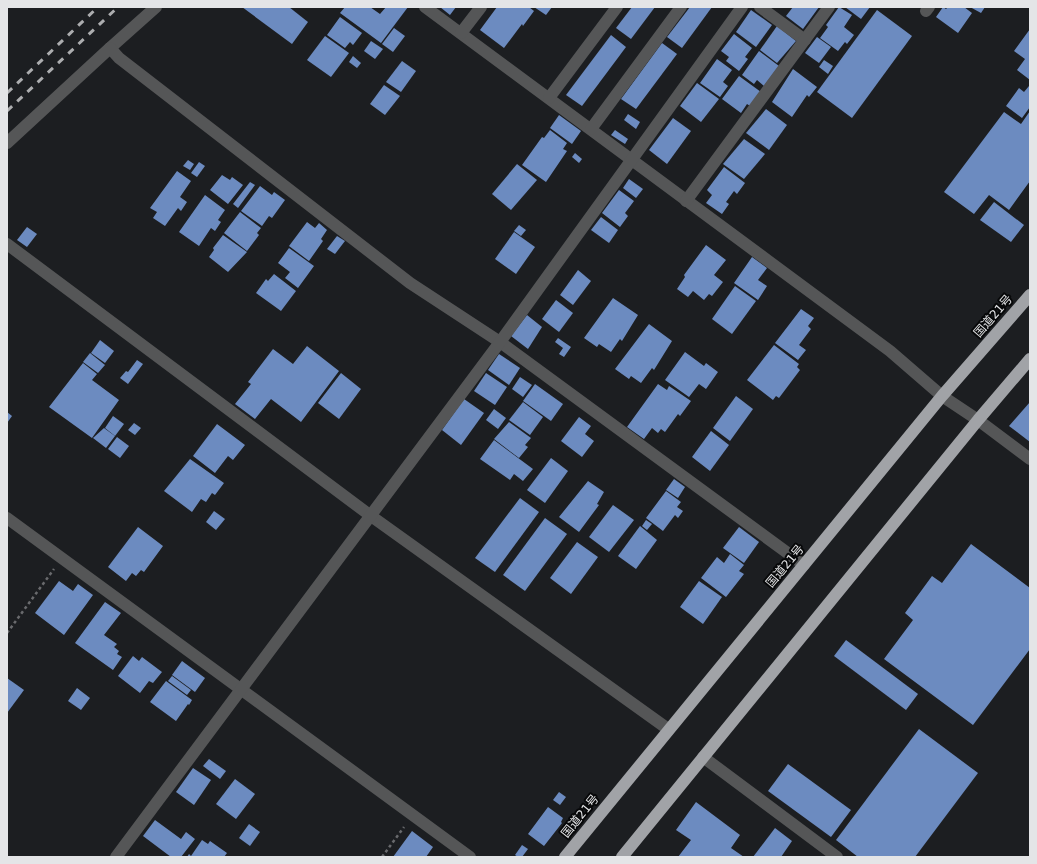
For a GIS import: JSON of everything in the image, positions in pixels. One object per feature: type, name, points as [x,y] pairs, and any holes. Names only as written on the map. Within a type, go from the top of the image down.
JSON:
[{"type":"highway","name":"国道21号","points":[[565,857],[668,729],[942,396],[1030,294]]},
{"type":"highway","points":[[622,857],[978,420],[1030,359]]},
{"type":"street","points":[[7,143],[156,7]]},
{"type":"street","points":[[425,7],[890,351],[942,396],[978,420],[1030,459]]},
{"type":"street","points":[[461,34],[481,7]]},
{"type":"street","points":[[549,98],[617,7]]},
{"type":"street","points":[[591,129],[681,7]]},
{"type":"street","points":[[116,857],[500,342],[742,7]]},
{"type":"street","points":[[760,7],[805,40]]},
{"type":"street","points":[[686,200],[829,7]]},
{"type":"street","points":[[110,48],[119,58],[410,283],[500,342],[804,565]]},
{"type":"street","points":[[7,244],[371,516],[668,729]]},
{"type":"street","points":[[7,518],[470,857]]},
{"type":"street","points":[[703,757],[837,857]]},
{"type":"path","points":[[7,633],[62,558]]},
{"type":"path","points":[[382,857],[412,815]]},
{"type":"building","points":[[242,7],[289,7],[308,22],[292,44]]},
{"type":"building","points":[[345,7],[370,7],[380,14],[386,7],[408,7],[381,43],[340,13]]},
{"type":"building","points":[[440,7],[456,7],[450,15]]},
{"type":"building","points":[[497,7],[529,7],[534,11],[504,48],[480,30]]},
{"type":"building","points":[[534,7],[552,7],[546,15]]},
{"type":"building","points":[[632,7],[655,7],[631,39],[616,28]]},
{"type":"building","points":[[690,7],[712,7],[682,48],[667,37]]},
{"type":"building","points":[[793,7],[819,7],[803,29],[786,16]]},
{"type":"building","points":[[839,7],[852,15],[844,27],[854,35],[847,44],[845,42],[838,51],[820,38],[828,27],[826,25]]},
{"type":"building","points":[[845,7],[870,7],[861,19]]},
{"type":"building","points":[[943,7],[946,9],[948,7],[964,7],[972,13],[958,33],[936,17]]},
{"type":"building","points":[[970,7],[985,7],[981,13]]},
{"type":"building","points":[[751,10],[772,25],[756,47],[736,32]]},
{"type":"building","points":[[877,10],[912,36],[852,118],[817,92]]},
{"type":"building","points":[[340,17],[362,33],[353,45],[350,42],[345,48],[327,35]]},
{"type":"building","points":[[777,26],[796,41],[777,63],[760,50]]},
{"type":"building","points":[[394,28],[405,36],[393,52],[382,44]]},
{"type":"building","points":[[1030,29],[1030,80],[1017,70],[1025,59],[1014,51]]},
{"type":"building","points":[[734,34],[752,48],[745,57],[748,59],[739,71],[726,61],[729,57],[721,51]]},
{"type":"building","points":[[611,35],[626,47],[582,106],[566,95]]},
{"type":"building","points":[[325,36],[349,53],[331,77],[307,60]]},
{"type":"building","points":[[817,37],[831,47],[819,63],[805,53]]},
{"type":"building","points":[[371,41],[383,49],[375,59],[364,51]]},
{"type":"building","points":[[662,43],[677,54],[636,109],[621,99]]},
{"type":"building","points":[[759,51],[779,66],[764,86],[757,80],[754,84],[742,75]]},
{"type":"building","points":[[353,56],[361,63],[357,68],[349,62]]},
{"type":"building","points":[[717,59],[732,70],[723,82],[728,86],[720,97],[700,83]]},
{"type":"building","points":[[824,60],[833,66],[828,74],[819,67]]},
{"type":"building","points":[[402,61],[416,71],[401,92],[386,82]]},
{"type":"building","points":[[793,69],[817,87],[809,97],[807,95],[792,117],[772,102]]},
{"type":"building","points":[[739,76],[761,92],[750,106],[747,104],[741,113],[722,99]]},
{"type":"building","points":[[697,83],[719,99],[701,122],[680,106]]},
{"type":"building","points":[[384,85],[400,96],[385,115],[370,104]]},
{"type":"building","points":[[1029,86],[1030,107],[1022,118],[1006,106],[1019,88],[1024,92]]},
{"type":"building","points":[[766,109],[787,125],[769,150],[746,133]]},
{"type":"building","points":[[1030,111],[1030,181],[1009,210],[989,195],[974,214],[944,192],[1004,112],[1021,124]]},
{"type":"building","points":[[628,114],[640,122],[636,129],[624,120]]},
{"type":"building","points":[[559,115],[581,131],[572,144],[550,128]]},
{"type":"building","points":[[673,118],[691,131],[667,164],[649,150]]},
{"type":"building","points":[[550,130],[567,143],[563,149],[567,151],[546,182],[522,165],[542,137],[544,138]]},
{"type":"building","points":[[615,130],[628,139],[625,144],[611,135]]},
{"type":"building","points":[[744,139],[765,154],[744,179],[723,164]]},
{"type":"building","points":[[575,153],[582,159],[579,163],[572,157]]},
{"type":"building","points":[[188,160],[194,164],[190,170],[183,166]]},
{"type":"building","points":[[199,162],[205,166],[197,177],[191,173]]},
{"type":"building","points":[[517,164],[537,180],[511,210],[492,194]]},
{"type":"building","points":[[724,167],[745,183],[737,194],[734,191],[726,202],[729,204],[722,214],[706,203],[712,195],[707,190]]},
{"type":"building","points":[[177,171],[191,181],[180,197],[187,202],[181,211],[178,208],[165,226],[153,218],[157,212],[150,208]]},
{"type":"building","points":[[222,175],[230,180],[232,177],[243,185],[228,204],[210,190]]},
{"type":"building","points":[[629,179],[643,189],[636,198],[623,188]]},
{"type":"building","points":[[250,182],[255,185],[238,208],[233,204]]},
{"type":"building","points":[[260,186],[272,195],[274,192],[285,200],[272,218],[269,216],[262,226],[241,211]]},
{"type":"building","points":[[619,190],[634,201],[625,213],[628,216],[620,227],[602,213]]},
{"type":"building","points":[[205,195],[225,210],[218,220],[221,222],[215,231],[211,228],[199,246],[179,232]]},
{"type":"building","points":[[994,202],[1024,225],[1011,242],[980,220]]},
{"type":"building","points":[[240,212],[261,228],[257,233],[259,235],[247,251],[224,233]]},
{"type":"building","points":[[601,217],[618,230],[609,243],[591,230]]},
{"type":"building","points":[[307,222],[315,228],[319,223],[327,230],[321,239],[323,241],[309,261],[289,246]]},
{"type":"building","points":[[519,225],[526,230],[521,236],[514,231]]},
{"type":"building","points":[[27,227],[37,234],[27,247],[17,240]]},
{"type":"building","points":[[514,232],[535,247],[516,274],[495,259]]},
{"type":"building","points":[[223,235],[247,252],[228,272],[209,257],[214,250],[213,248]]},
{"type":"building","points":[[337,236],[345,241],[335,254],[327,249]]},
{"type":"building","points":[[706,245],[726,260],[714,275],[723,282],[712,296],[709,294],[704,300],[693,291],[688,297],[677,289],[685,277],[684,275]]},
{"type":"building","points":[[289,248],[314,266],[298,288],[285,278],[290,272],[278,263]]},
{"type":"building","points":[[752,257],[767,268],[758,280],[767,286],[758,300],[734,283]]},
{"type":"building","points":[[578,270],[591,281],[573,305],[560,295]]},
{"type":"building","points":[[274,274],[296,291],[281,311],[256,293],[266,279],[268,281]]},
{"type":"building","points":[[735,286],[756,301],[732,334],[712,319]]},
{"type":"building","points":[[613,298],[638,315],[622,341],[620,339],[611,352],[599,344],[597,347],[584,338]]},
{"type":"building","points":[[556,300],[573,313],[559,332],[542,319]]},
{"type":"building","points":[[801,309],[814,318],[808,326],[811,329],[799,345],[806,350],[798,360],[775,343]]},
{"type":"building","points":[[527,315],[542,327],[528,349],[511,336]]},
{"type":"building","points":[[649,324],[672,341],[654,370],[652,368],[641,383],[631,376],[629,379],[615,369]]},
{"type":"building","points":[[558,338],[571,347],[564,357],[559,354],[563,348],[555,342]]},
{"type":"building","points":[[100,340],[114,351],[105,363],[91,353]]},
{"type":"building","points":[[774,345],[799,364],[797,367],[800,370],[779,398],[776,396],[773,400],[747,380]]},
{"type":"building","points":[[307,346],[339,371],[301,422],[271,399],[255,419],[235,404],[251,384],[248,382],[273,349],[293,364]]},
{"type":"building","points":[[685,352],[704,366],[706,363],[718,372],[706,389],[699,384],[689,397],[665,380]]},
{"type":"building","points":[[90,353],[105,365],[98,373],[83,362]]},
{"type":"building","points":[[499,354],[520,368],[509,385],[488,370]]},
{"type":"building","points":[[137,360],[143,364],[128,384],[120,378],[126,371],[128,372]]},
{"type":"building","points":[[83,363],[97,374],[92,380],[119,400],[92,438],[49,407]]},
{"type":"building","points":[[341,373],[361,389],[339,419],[318,403]]},
{"type":"building","points":[[486,373],[507,387],[495,405],[474,391]]},
{"type":"building","points":[[520,377],[532,385],[523,397],[512,389]]},
{"type":"building","points":[[535,384],[563,404],[551,421],[523,401]]},
{"type":"building","points":[[658,384],[667,390],[669,386],[691,401],[680,416],[678,414],[665,432],[661,429],[658,433],[652,428],[644,439],[627,427]]},
{"type":"building","points":[[736,396],[753,409],[730,441],[713,428]]},
{"type":"building","points":[[464,399],[484,413],[461,445],[442,430]]},
{"type":"building","points":[[523,402],[543,417],[530,435],[509,420]]},
{"type":"building","points":[[1030,402],[1030,442],[1009,426]]},
{"type":"building","points":[[494,409],[506,418],[498,429],[486,420]]},
{"type":"building","points":[[7,412],[12,416],[7,423]]},
{"type":"building","points":[[113,416],[124,424],[115,436],[105,428]]},
{"type":"building","points":[[579,417],[591,426],[585,434],[594,441],[582,457],[561,441]]},
{"type":"building","points":[[509,422],[531,438],[525,445],[528,447],[519,458],[494,439]]},
{"type":"building","points":[[134,423],[141,428],[135,435],[128,430]]},
{"type":"building","points":[[217,424],[245,445],[233,460],[228,456],[215,473],[193,456]]},
{"type":"building","points":[[104,428],[115,436],[106,448],[93,438]]},
{"type":"building","points":[[711,431],[729,445],[710,471],[692,457]]},
{"type":"building","points":[[117,437],[129,446],[120,458],[108,449]]},
{"type":"building","points":[[494,440],[533,469],[523,481],[514,474],[510,480],[480,459]]},
{"type":"building","points":[[551,458],[568,471],[545,503],[527,490]]},
{"type":"building","points":[[190,459],[224,483],[215,495],[212,493],[206,502],[201,499],[192,512],[164,491]]},
{"type":"building","points":[[674,479],[685,487],[678,498],[666,490]]},
{"type":"building","points":[[588,481],[604,492],[597,504],[599,505],[579,532],[559,517]]},
{"type":"building","points":[[666,491],[681,502],[677,507],[683,511],[678,518],[675,515],[663,531],[646,518]]},
{"type":"building","points":[[520,498],[539,512],[495,572],[475,558]]},
{"type":"building","points":[[613,505],[634,520],[609,552],[589,537]]},
{"type":"building","points":[[214,511],[225,519],[216,530],[206,522]]},
{"type":"building","points":[[545,518],[567,534],[525,591],[503,575]]},
{"type":"building","points":[[646,520],[652,524],[647,530],[642,526]]},
{"type":"building","points":[[640,526],[657,540],[636,569],[618,556]]},
{"type":"building","points":[[138,527],[163,546],[144,572],[141,570],[136,576],[132,573],[126,581],[108,567]]},
{"type":"building","points":[[739,527],[759,542],[744,563],[723,548]]},
{"type":"building","points":[[577,542],[598,557],[571,594],[550,578]]},
{"type":"building","points":[[971,544],[1030,588],[1030,649],[973,725],[884,659],[913,620],[905,613],[932,576],[942,583]]},
{"type":"building","points":[[730,554],[744,565],[739,571],[744,574],[726,597],[701,578],[717,557],[724,563]]},
{"type":"building","points":[[59,581],[73,591],[78,584],[93,595],[64,635],[35,613]]},
{"type":"building","points":[[699,581],[722,597],[703,624],[680,607]]},
{"type":"building","points":[[105,602],[121,613],[104,635],[117,644],[114,647],[119,651],[117,654],[122,657],[113,670],[75,643]]},
{"type":"building","points":[[846,640],[918,694],[906,710],[834,656]]},
{"type":"building","points":[[133,656],[139,661],[142,657],[162,672],[153,683],[149,681],[140,693],[118,676]]},
{"type":"building","points":[[182,661],[205,678],[195,692],[172,675]]},
{"type":"building","points":[[172,676],[191,690],[187,695],[168,681]]},
{"type":"building","points":[[7,678],[24,690],[7,713]]},
{"type":"building","points":[[166,681],[192,700],[176,721],[150,702]]},
{"type":"building","points":[[77,688],[90,698],[81,710],[68,701]]},
{"type":"building","points":[[919,729],[978,773],[915,857],[858,857],[836,840]]},
{"type":"building","points":[[209,759],[226,771],[220,779],[203,766]]},
{"type":"building","points":[[788,764],[851,810],[831,837],[768,791]]},
{"type":"building","points":[[193,768],[211,780],[194,805],[176,792]]},
{"type":"building","points":[[235,779],[255,794],[236,819],[216,804]]},
{"type":"building","points":[[559,792],[566,797],[560,805],[553,800]]},
{"type":"building","points":[[696,802],[740,835],[731,848],[744,857],[678,857],[691,840],[676,830]]},
{"type":"building","points":[[548,807],[563,818],[562,823],[544,846],[528,834]]},
{"type":"building","points":[[155,820],[181,839],[186,832],[195,839],[181,857],[171,857],[143,836]]},
{"type":"building","points":[[249,824],[260,832],[250,846],[239,838]]},
{"type":"building","points":[[775,828],[792,841],[781,857],[753,857]]},
{"type":"building","points":[[412,831],[433,847],[426,857],[393,857]]},
{"type":"building","points":[[202,840],[208,844],[210,841],[227,853],[224,857],[187,857],[189,854],[191,856]]},
{"type":"building","points":[[522,845],[528,849],[522,857],[518,857],[515,855]]},
{"type":"railway","points":[[7,93],[98,7]]},
{"type":"railway","points":[[7,111],[118,7]]}]
